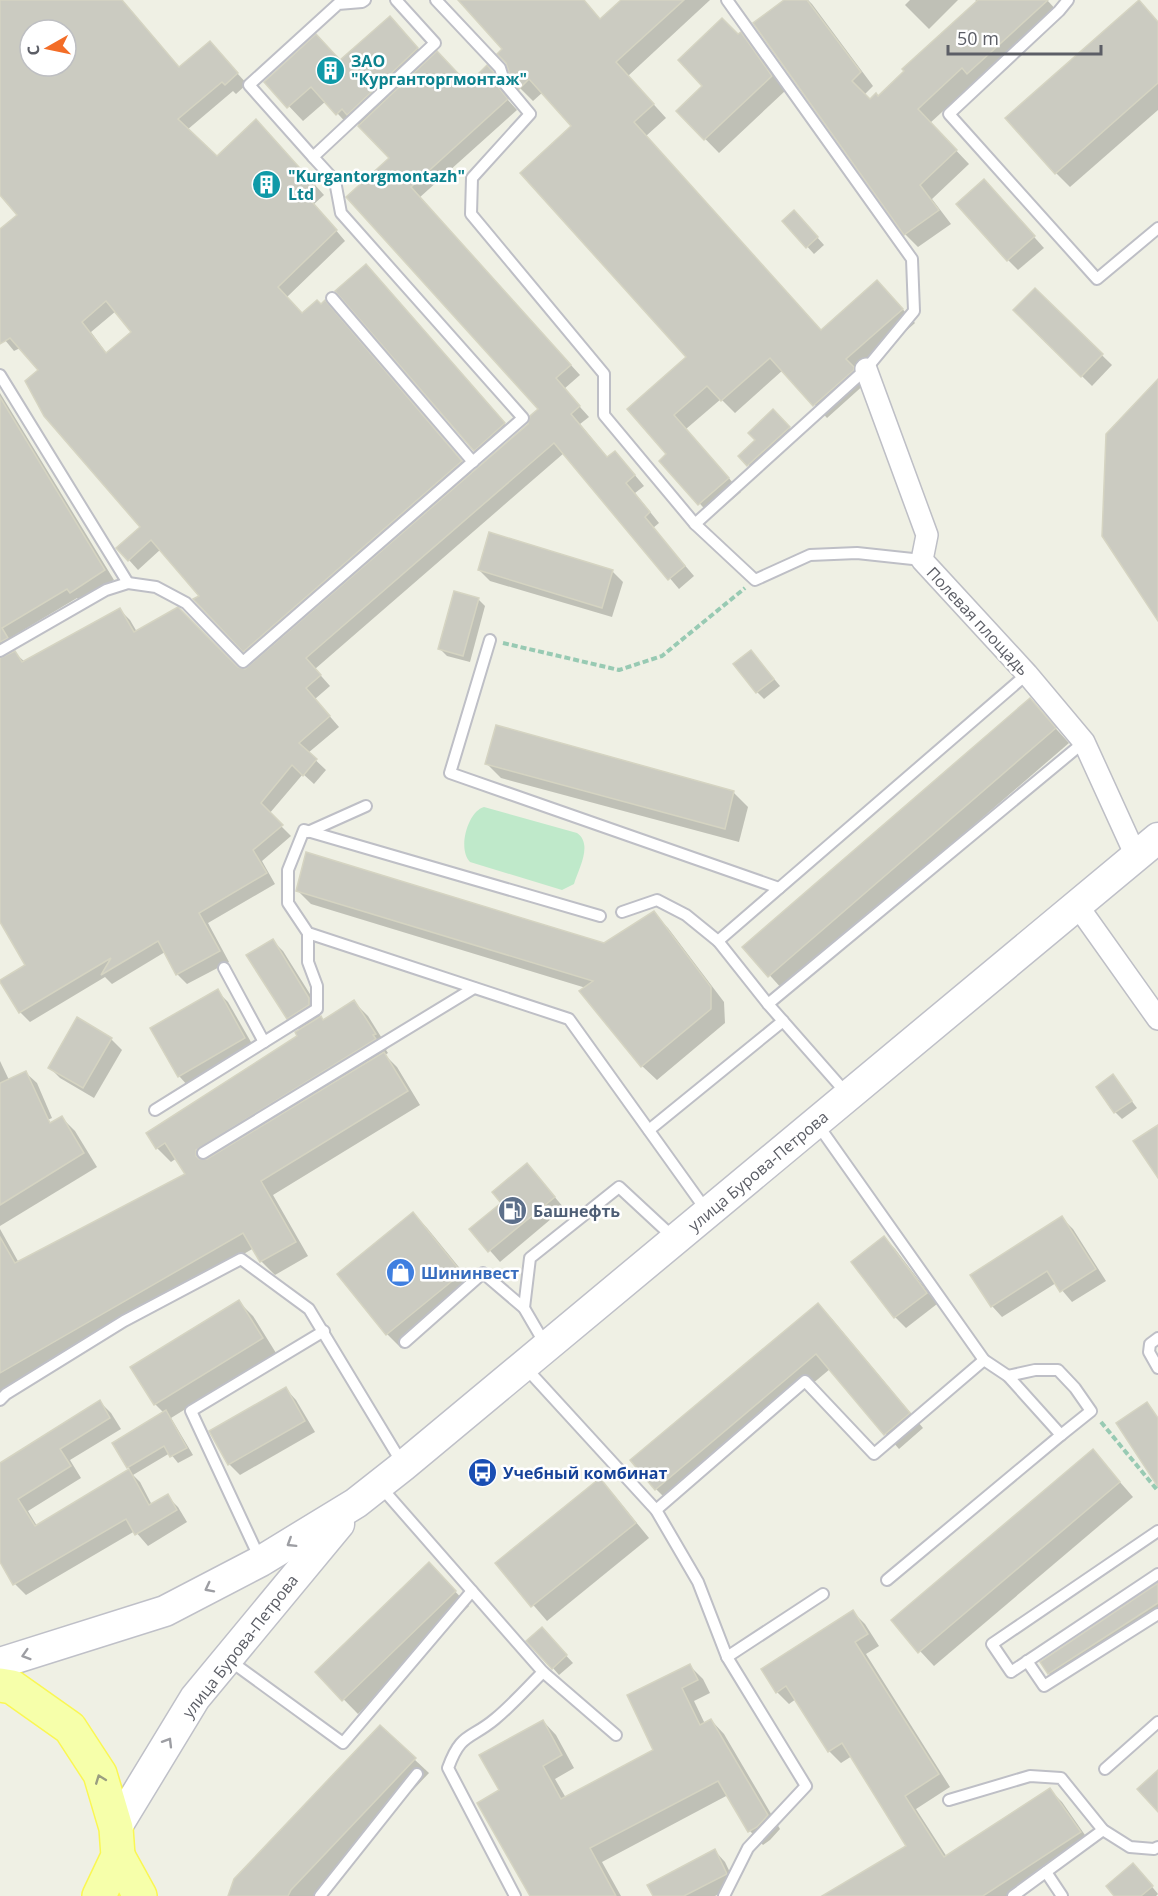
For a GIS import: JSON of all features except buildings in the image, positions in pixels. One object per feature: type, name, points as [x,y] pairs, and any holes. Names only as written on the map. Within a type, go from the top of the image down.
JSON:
[{"type":"main road","name":"улица Бурова-Петрова","points":[[0,1663],[165,1611],[261,1561],[368,1494],[1147,847]]},
{"type":"main road","name":"улица Бурова-Петрова","points":[[117,1842],[195,1698],[226,1658],[368,1494]]},
{"type":"main road","points":[[0,1685],[12,1687],[70,1728],[100,1774],[117,1842],[140,1896]]},
{"type":"main road","points":[[99,1896],[117,1842]]},
{"type":"street","name":"Полевая площадь","points":[[866,369],[927,535],[922,560],[1027,674],[1084,742],[1147,847]]},
{"type":"street","points":[[1077,905],[1158,1019]]},
{"type":"lane","points":[[0,651],[106,590],[128,583],[156,587],[186,603],[243,662],[523,418],[341,213],[335,181],[249,85],[338,4],[364,0]]},
{"type":"lane","points":[[313,157],[435,43],[396,0]]},
{"type":"lane","points":[[436,0],[500,68],[505,84],[530,114],[472,178],[471,214],[604,374],[604,415],[695,524],[755,580],[810,555],[857,553],[922,560]]},
{"type":"lane","points":[[695,524],[866,369],[914,311],[912,259],[727,0]]},
{"type":"lane","points":[[1068,0],[949,114],[1097,279],[1158,228]]},
{"type":"lane","points":[[332,298],[473,462]]},
{"type":"lane","points":[[0,375],[128,583]]},
{"type":"lane","points":[[490,640],[450,773],[779,888]]},
{"type":"lane","points":[[718,941],[1027,674]]},
{"type":"lane","points":[[768,1004],[1084,742]]},
{"type":"lane","points":[[155,1110],[317,1009],[317,986],[308,962],[308,933],[288,903],[288,870],[304,831],[308,832],[366,806]]},
{"type":"lane","points":[[308,832],[600,916]]},
{"type":"lane","points":[[622,912],[657,900],[686,915],[718,941],[768,1004],[848,1095]]},
{"type":"lane","points":[[308,933],[569,1019],[708,1212]]},
{"type":"lane","points":[[224,968],[264,1042]]},
{"type":"lane","points":[[203,1153],[474,988]]},
{"type":"lane","points":[[649,1130],[783,1021]]},
{"type":"lane","points":[[816,1123],[984,1360],[1008,1376],[1061,1435]]},
{"type":"lane","points":[[524,1308],[530,1258],[619,1187],[675,1240]]},
{"type":"lane","points":[[0,1400],[6,1394],[124,1322],[241,1259],[309,1309],[403,1466]]},
{"type":"lane","points":[[405,1342],[483,1273],[524,1308],[546,1347]]},
{"type":"lane","points":[[261,1561],[191,1411],[324,1331]]},
{"type":"lane","points":[[1158,1338],[1150,1344],[1149,1352],[1158,1368]]},
{"type":"lane","points":[[656,1510],[805,1381],[874,1454],[984,1360]]},
{"type":"lane","points":[[524,1366],[656,1510],[698,1582],[727,1657],[806,1786],[748,1848],[724,1896]]},
{"type":"lane","points":[[887,1580],[1091,1411],[1076,1388],[1058,1370],[1035,1370],[1008,1376]]},
{"type":"lane","points":[[368,1494],[472,1592],[543,1672],[616,1735]]},
{"type":"lane","points":[[1158,1531],[992,1644],[1011,1672],[1158,1574]]},
{"type":"lane","points":[[226,1658],[343,1743],[472,1592]]},
{"type":"lane","points":[[727,1657],[823,1594]]},
{"type":"lane","points":[[1027,1661],[1044,1686],[1158,1614]]},
{"type":"lane","points":[[515,1896],[448,1768],[454,1751],[466,1737],[494,1720],[543,1672]]},
{"type":"lane","points":[[1105,1769],[1158,1722]]},
{"type":"lane","points":[[320,1896],[417,1774]]},
{"type":"lane","points":[[949,1800],[1030,1776],[1061,1778],[1103,1830],[1130,1847],[1154,1849],[1158,1846]]},
{"type":"lane","points":[[1013,1896],[1103,1830]]},
{"type":"lane","points":[[1046,1872],[1062,1896]]},
{"type":"path","points":[[490,640],[619,670],[662,656],[755,580]]},
{"type":"path","points":[[1091,1411],[1158,1491]]},
{"type":"green space","points":[[484,807],[577,833],[582,838],[584,850],[574,884],[562,890],[470,862],[464,848],[466,831],[473,815]]},
{"type":"place","name":"ЗАО \"Курганторгмонтаж\"","points":[[330,70]]},
{"type":"place","name":"\"Kurgantorgmontazh\" Ltd","points":[[267,185]]},
{"type":"place","name":"Башнефть","points":[[512,1211]]},
{"type":"place","name":"Шининвест","points":[[400,1273]]},
{"type":"place","name":"Учебный комбинат","points":[[482,1473]]}]
